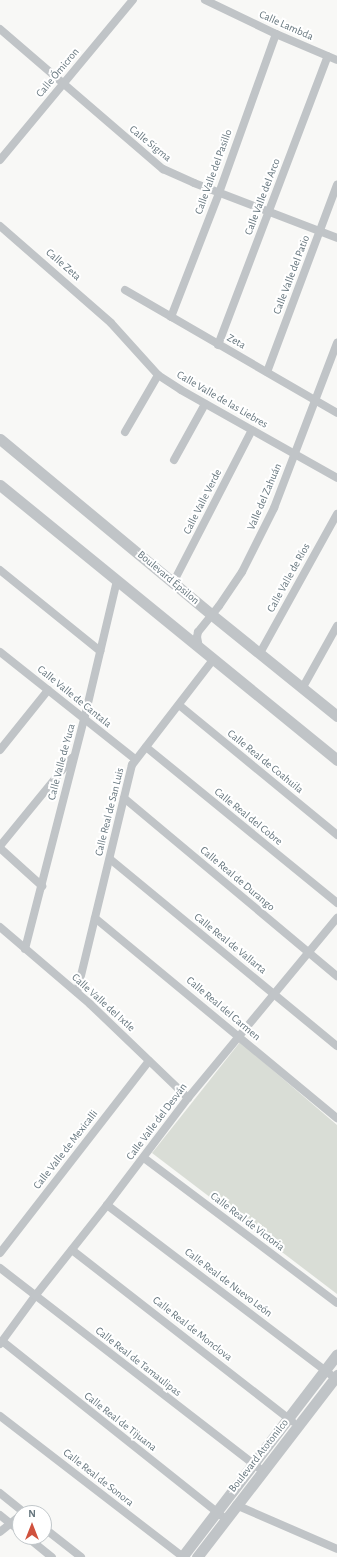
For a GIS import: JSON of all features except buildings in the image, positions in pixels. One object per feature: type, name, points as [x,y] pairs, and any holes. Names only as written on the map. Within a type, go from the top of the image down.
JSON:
[{"type":"street","name":"Calle Ómicron","points":[[0,160],[133,0]]},
{"type":"street","name":"Calle Lambda","points":[[206,0],[276,34],[337,60]]},
{"type":"street","name":"Calle Sigma","points":[[0,29],[163,169],[269,213],[337,238]]},
{"type":"street","name":"Calle Valle del Pasillo","points":[[171,317],[219,193],[276,34]]},
{"type":"street","name":"Calle Valle del Arco","points":[[218,345],[328,56]]},
{"type":"street","name":"Calle Valle del Patio","points":[[266,372],[337,185]]},
{"type":"street","name":"Calle Zeta","points":[[0,226],[111,323]]},
{"type":"street","name":"Zeta","points":[[125,290],[337,413]]},
{"type":"street","name":"Calle Valle de las Liebres","points":[[111,323],[158,375],[204,404],[337,478]]},
{"type":"street","name":"Valle del Zahuán","points":[[200,649],[197,638],[198,632],[239,577],[274,508],[337,343]]},
{"type":"street","points":[[125,432],[158,375]]},
{"type":"street","points":[[174,460],[204,404]]},
{"type":"street","name":"Calle Valle Verde","points":[[173,583],[252,430]]},
{"type":"street","name":"Boulevard Épsilon","points":[[0,439],[173,583],[337,716]]},
{"type":"street","points":[[0,485],[337,760]]},
{"type":"street","name":"Calle Valle de Ríos","points":[[260,653],[337,514]]},
{"type":"street","points":[[0,570],[100,651]]},
{"type":"street","name":"Calle Valle de Yuca","points":[[25,949],[84,720],[117,580]]},
{"type":"street","points":[[302,687],[337,626]]},
{"type":"street","name":"Calle Valle de Cantala","points":[[0,653],[135,759]]},
{"type":"street","name":"Calle Real de San Luis","points":[[77,992],[124,798],[135,759],[146,747],[213,660]]},
{"type":"street","points":[[0,750],[48,690]]},
{"type":"street","name":"Calle Real de Coahuila","points":[[179,705],[337,835]]},
{"type":"street","name":"Calle Real del Cobre","points":[[146,747],[337,903]]},
{"type":"street","points":[[42,886],[0,847],[74,756]]},
{"type":"street","name":"Calle Real de Durango","points":[[124,798],[337,976]]},
{"type":"street","name":"Calle Real de Vallarta","points":[[110,859],[337,1046]]},
{"type":"street","name":"Calle Real del Carmen","points":[[95,918],[337,1118]]},
{"type":"street","name":"Calle Valle del Desván","points":[[1,1343],[35,1296],[144,1158],[188,1098],[337,918]]},
{"type":"street","name":"Calle Valle del Ixtle","points":[[0,927],[77,992],[188,1098]]},
{"type":"street","name":"Calle Valle de Mexicalli","points":[[0,1253],[149,1061]]},
{"type":"street","name":"Calle Real de Victoria","points":[[144,1158],[337,1303]]},
{"type":"street","name":"Calle Real de Nuevo León","points":[[107,1205],[336,1377]]},
{"type":"street","name":"Calle Real de Monclova","points":[[72,1250],[299,1426]]},
{"type":"street","name":"Calle Real de Tamaulipas","points":[[0,1268],[263,1471]]},
{"type":"street","name":"Calle Real de Tijuana","points":[[1,1343],[226,1519]]},
{"type":"street","name":"Boulevard Atotonilco","points":[[182,1557],[216,1511],[289,1419],[337,1354]]},
{"type":"street","name":"Boulevard Atotonilco","points":[[197,1557],[336,1377]]},
{"type":"street","name":"Calle Real de Sonora","points":[[0,1416],[182,1557]]},
{"type":"street","points":[[0,1494],[13,1505]]},
{"type":"street","points":[[236,1505],[337,1549]]},
{"type":"street","points":[[0,1515],[11,1524],[0,1532]]},
{"type":"street","points":[[52,1535],[72,1554],[81,1557]]},
{"type":"street","points":[[37,1545],[52,1557]]},
{"type":"shaded area","points":[[240,1042],[337,1125],[337,1294],[152,1153]]}]
